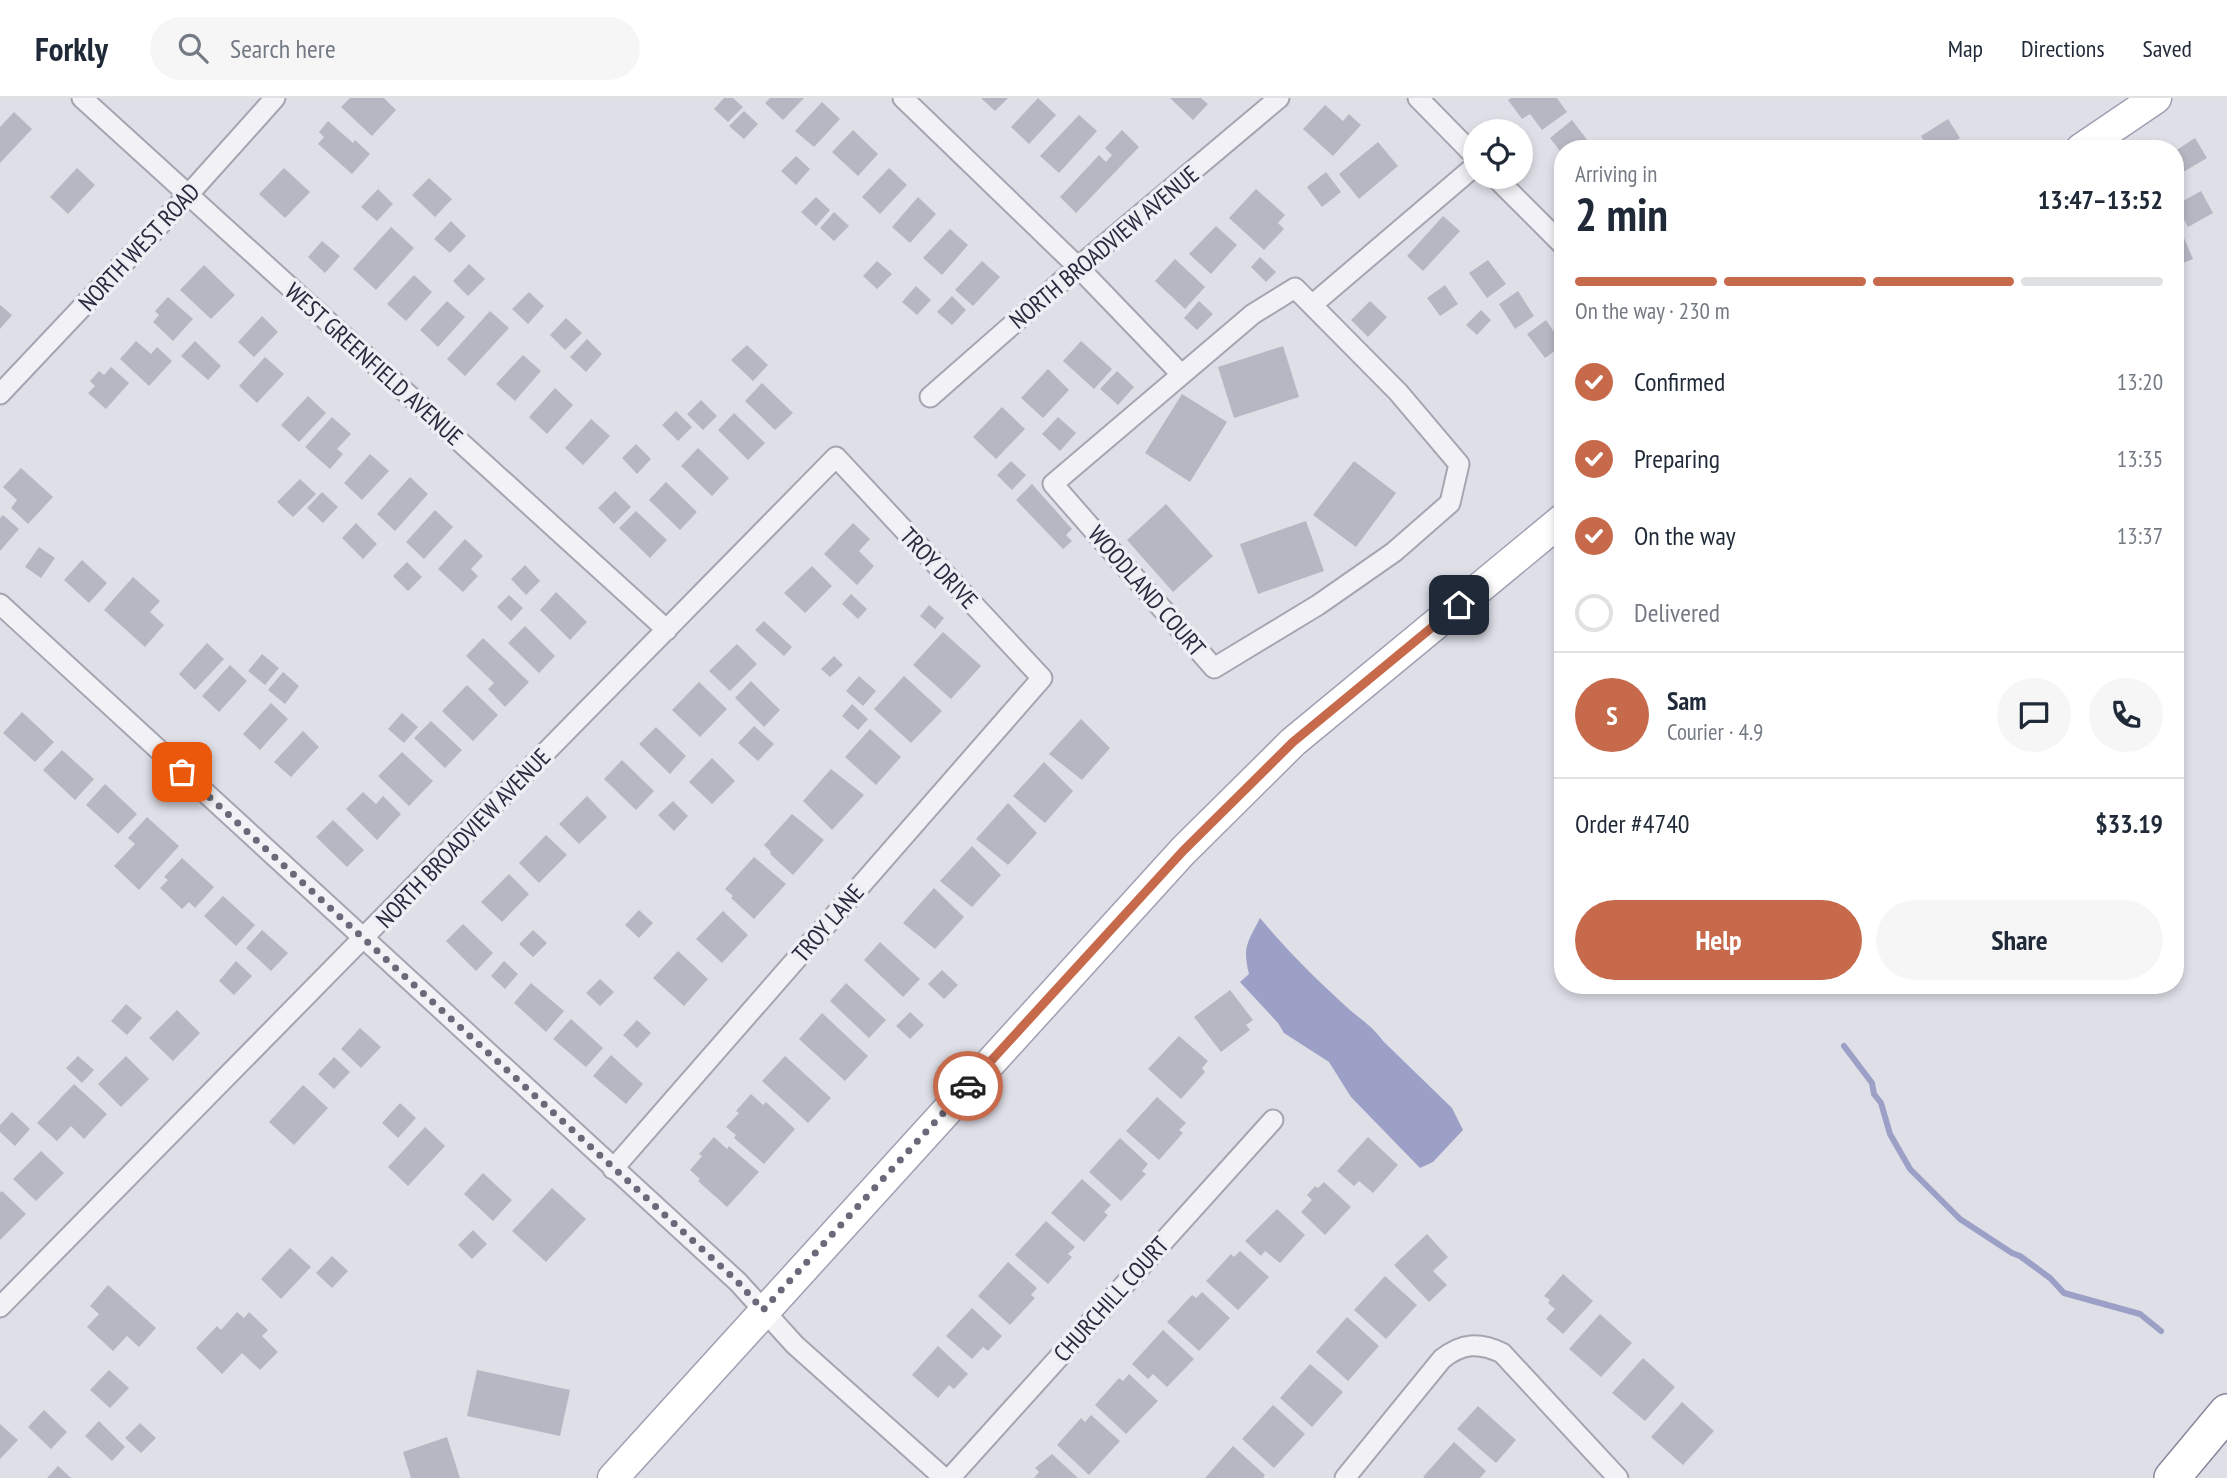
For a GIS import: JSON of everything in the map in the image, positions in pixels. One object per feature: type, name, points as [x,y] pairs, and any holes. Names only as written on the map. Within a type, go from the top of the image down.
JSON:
[{"type":"highway","points":[[2172,1478],[2227,1412]]},
{"type":"main road","points":[[2094,140],[2156,98]]},
{"type":"main road","points":[[612,1478],[1183,851],[1293,742],[1554,526]]},
{"type":"street","name":"WEST GREENFIELD AVENUE","points":[[82,98],[667,630]]},
{"type":"street","name":"NORTH WEST ROAD","points":[[0,394],[188,195],[275,98]]},
{"type":"street","points":[[903,98],[1078,267],[1181,374]]},
{"type":"street","name":"NORTH BROADVIEW AVENUE","points":[[930,397],[1078,267],[1279,98]]},
{"type":"street","points":[[1418,98],[1463,144]]},
{"type":"street","points":[[1312,305],[1463,176]]},
{"type":"street","points":[[1507,189],[1554,237]]},
{"type":"street","name":"WOODLAND COURT","points":[[1295,288],[1312,305],[1398,392],[1459,464],[1450,503],[1394,552],[1318,606],[1214,668],[1053,484],[1253,314],[1295,288]]},
{"type":"street","name":"NORTH BROADVIEW AVENUE","points":[[0,1307],[365,939],[836,457]]},
{"type":"street","name":"TROY DRIVE","points":[[836,457],[1042,678]]},
{"type":"street","points":[[0,604],[738,1282],[795,1345],[944,1478]]},
{"type":"street","name":"TROY LANE","points":[[613,1169],[1042,678]]},
{"type":"street","name":"CHURCHILL COURT","points":[[950,1478],[1273,1120]]},
{"type":"street","points":[[1345,1478],[1442,1359],[1462,1346],[1475,1345],[1490,1347],[1502,1353],[1618,1478]]},
{"type":"water","points":[[1260,918],[1316,978],[1372,1028],[1452,1108],[1463,1130],[1433,1162],[1420,1168],[1351,1097],[1329,1062],[1284,1033],[1240,982],[1249,974],[1247,944]]},
{"type":"building","points":[[350,98],[384,98],[396,110],[372,136],[341,107]]},
{"type":"building","points":[[724,98],[733,98],[743,107],[728,122],[714,109]]},
{"type":"building","points":[[770,98],[804,98],[783,120],[765,103]]},
{"type":"building","points":[[981,98],[1008,98],[995,111]]},
{"type":"building","points":[[1038,98],[1056,115],[1029,144],[1011,127]]},
{"type":"building","points":[[1170,98],[1201,98],[1208,104],[1193,120]]},
{"type":"building","points":[[1557,98],[1567,112],[1542,130],[1530,114],[1522,119],[1508,100]]},
{"type":"building","points":[[822,102],[840,119],[814,147],[795,131]]},
{"type":"building","points":[[1325,105],[1343,121],[1349,114],[1361,125],[1333,156],[1303,129]]},
{"type":"building","points":[[744,111],[758,124],[744,139],[729,126]]},
{"type":"building","points":[[14,112],[32,129],[0,163],[0,127]]},
{"type":"building","points":[[1079,115],[1097,131],[1059,173],[1040,156]]},
{"type":"building","points":[[1948,119],[1960,138],[1923,140],[1921,136]]},
{"type":"building","points":[[1572,120],[1587,140],[1554,140],[1554,143],[1550,138]]},
{"type":"building","points":[[328,121],[370,154],[352,174],[318,144],[324,137],[319,132]]},
{"type":"building","points":[[853,130],[878,154],[858,176],[832,152]]},
{"type":"building","points":[[1122,130],[1139,147],[1076,213],[1060,197],[1099,155],[1106,162],[1112,155],[1105,148]]},
{"type":"building","points":[[2195,138],[2207,158],[2184,172],[2184,145]]},
{"type":"building","points":[[1378,142],[1398,166],[1359,199],[1339,174]]},
{"type":"building","points":[[796,156],[810,169],[796,185],[781,171]]},
{"type":"building","points":[[77,168],[95,185],[68,214],[50,197]]},
{"type":"building","points":[[284,168],[310,192],[285,218],[259,194]]},
{"type":"building","points":[[889,168],[907,185],[880,214],[862,197]]},
{"type":"building","points":[[1326,172],[1341,192],[1322,207],[1307,187]]},
{"type":"building","points":[[429,178],[452,199],[435,217],[412,195]]},
{"type":"building","points":[[378,189],[393,204],[377,221],[361,207]]},
{"type":"building","points":[[1256,189],[1285,215],[1278,223],[1284,229],[1264,250],[1229,218]]},
{"type":"building","points":[[2201,191],[2213,213],[2188,227],[2184,220],[2184,201]]},
{"type":"building","points":[[816,197],[830,210],[816,226],[801,212]]},
{"type":"building","points":[[918,197],[936,214],[910,243],[892,227]]},
{"type":"building","points":[[834,212],[849,226],[834,241],[820,228]]},
{"type":"building","points":[[1443,216],[1460,231],[1423,271],[1407,256]]},
{"type":"building","points":[[451,221],[466,236],[450,253],[434,239]]},
{"type":"building","points":[[1216,226],[1237,245],[1211,274],[1189,254]]},
{"type":"building","points":[[391,227],[414,248],[376,290],[353,269]]},
{"type":"building","points":[[950,229],[968,245],[942,275],[923,258]]},
{"type":"building","points":[[2184,238],[2193,259],[2184,263]]},
{"type":"building","points":[[322,241],[340,256],[325,273],[308,257]]},
{"type":"building","points":[[1260,257],[1276,272],[1266,282],[1251,267]]},
{"type":"building","points":[[1175,259],[1205,287],[1185,309],[1155,281]]},
{"type":"building","points":[[1488,260],[1506,284],[1487,298],[1469,273]]},
{"type":"building","points":[[877,261],[892,274],[877,289],[863,276]]},
{"type":"building","points":[[982,261],[1000,277],[973,306],[955,290]]},
{"type":"building","points":[[469,264],[485,279],[468,296],[453,281]]},
{"type":"building","points":[[204,265],[235,295],[211,319],[180,290]]},
{"type":"building","points":[[414,275],[432,292],[406,321],[387,304]]},
{"type":"building","points":[[1445,285],[1458,304],[1440,316],[1427,298]]},
{"type":"building","points":[[916,286],[931,300],[917,315],[902,302]]},
{"type":"building","points":[[1518,291],[1534,316],[1515,329],[1499,304]]},
{"type":"building","points":[[529,292],[544,306],[528,324],[512,309]]},
{"type":"building","points":[[952,296],[966,310],[952,325],[937,312]]},
{"type":"building","points":[[168,297],[193,319],[173,341],[153,322],[159,315],[155,311]]},
{"type":"building","points":[[447,301],[465,317],[438,347],[420,330]]},
{"type":"building","points":[[1199,301],[1213,314],[1197,330],[1184,318]]},
{"type":"building","points":[[1370,301],[1387,317],[1368,337],[1351,320]]},
{"type":"building","points":[[0,305],[12,315],[0,329]]},
{"type":"building","points":[[1481,310],[1491,320],[1477,335],[1466,325]]},
{"type":"building","points":[[490,311],[509,328],[465,376],[447,359]]},
{"type":"building","points":[[262,316],[278,332],[254,357],[238,342]]},
{"type":"building","points":[[566,318],[582,333],[565,350],[550,335]]},
{"type":"building","points":[[1546,320],[1554,332],[1554,352],[1545,358],[1527,334]]},
{"type":"building","points":[[587,339],[602,354],[586,372],[570,357]]},
{"type":"building","points":[[136,341],[151,354],[157,347],[172,361],[149,386],[120,359]]},
{"type":"building","points":[[195,341],[221,366],[208,380],[181,356]]},
{"type":"building","points":[[1081,341],[1112,369],[1094,389],[1063,361]]},
{"type":"building","points":[[747,345],[768,365],[753,381],[731,360]]},
{"type":"building","points":[[1283,346],[1299,397],[1234,418],[1218,367]]},
{"type":"building","points":[[523,355],[541,371],[515,401],[496,384]]},
{"type":"building","points":[[265,357],[284,374],[257,403],[239,386]]},
{"type":"building","points":[[111,367],[129,383],[106,409],[88,393],[95,386],[90,381],[99,371],[104,375]]},
{"type":"building","points":[[1048,369],[1069,390],[1043,418],[1021,398]]},
{"type":"building","points":[[1117,371],[1134,387],[1118,405],[1100,389]]},
{"type":"building","points":[[762,383],[793,413],[775,430],[745,401]]},
{"type":"building","points":[[555,388],[573,405],[547,434],[529,417]]},
{"type":"building","points":[[1182,394],[1227,422],[1190,482],[1145,453]]},
{"type":"building","points":[[308,396],[326,413],[299,442],[281,425]]},
{"type":"building","points":[[701,400],[717,416],[703,430],[687,414]]},
{"type":"building","points":[[1002,407],[1025,429],[996,459],[973,437]]},
{"type":"building","points":[[676,411],[692,427],[678,441],[662,425]]},
{"type":"building","points":[[734,413],[765,443],[748,460],[718,430]]},
{"type":"building","points":[[332,417],[351,434],[337,449],[343,454],[330,469],[305,447]]},
{"type":"building","points":[[1058,417],[1076,433],[1060,451],[1042,434]]},
{"type":"building","points":[[591,419],[610,436],[583,465],[565,448]]},
{"type":"building","points":[[636,444],[651,459],[637,474],[622,458]]},
{"type":"building","points":[[698,448],[729,478],[712,496],[681,466]]},
{"type":"building","points":[[370,454],[389,471],[362,500],[344,483]]},
{"type":"building","points":[[1011,461],[1026,475],[1012,490],[997,475]]},
{"type":"building","points":[[1354,461],[1396,493],[1356,547],[1313,515]]},
{"type":"building","points":[[21,468],[53,497],[28,524],[11,508],[17,500],[3,487]]},
{"type":"building","points":[[410,477],[428,494],[395,531],[377,514]]},
{"type":"building","points":[[300,479],[316,494],[293,517],[277,502]]},
{"type":"building","points":[[666,482],[697,512],[680,530],[649,500]]},
{"type":"building","points":[[1032,484],[1072,529],[1066,535],[1072,541],[1063,549],[1016,500]]},
{"type":"building","points":[[615,491],[631,507],[614,524],[598,508]]},
{"type":"building","points":[[322,492],[338,507],[323,523],[307,508]]},
{"type":"building","points":[[1166,504],[1213,556],[1173,592],[1127,540]]},
{"type":"building","points":[[435,510],[453,527],[424,559],[406,542]]},
{"type":"building","points":[[636,511],[667,540],[650,558],[619,528]]},
{"type":"building","points":[[3,515],[19,529],[0,551],[0,518]]},
{"type":"building","points":[[1306,521],[1324,571],[1258,594],[1240,544]]},
{"type":"building","points":[[356,523],[377,544],[363,559],[342,538]]},
{"type":"building","points":[[853,523],[870,539],[859,551],[874,566],[857,585],[824,554]]},
{"type":"building","points":[[465,539],[483,556],[471,569],[478,576],[463,592],[438,569]]},
{"type":"building","points":[[39,547],[55,558],[41,578],[25,567]]},
{"type":"building","points":[[82,560],[107,583],[89,603],[64,580]]},
{"type":"building","points":[[407,562],[422,577],[408,591],[393,576]]},
{"type":"building","points":[[525,565],[540,581],[526,595],[511,579]]},
{"type":"building","points":[[812,566],[832,586],[805,613],[784,593]]},
{"type":"building","points":[[133,577],[160,601],[150,612],[164,625],[145,647],[104,610]]},
{"type":"building","points":[[556,592],[587,622],[570,640],[540,610]]},
{"type":"building","points":[[851,594],[867,609],[858,619],[842,604]]},
{"type":"building","points":[[509,595],[523,608],[511,621],[497,607]]},
{"type":"building","points":[[929,605],[944,618],[935,629],[920,616]]},
{"type":"building","points":[[764,621],[792,647],[784,656],[755,630]]},
{"type":"building","points":[[525,626],[555,656],[539,673],[508,643]]},
{"type":"building","points":[[943,632],[981,666],[951,699],[913,665]]},
{"type":"building","points":[[483,638],[529,682],[505,707],[488,689],[494,683],[466,656]]},
{"type":"building","points":[[207,643],[224,659],[195,690],[179,674]]},
{"type":"building","points":[[737,644],[757,664],[730,691],[709,671]]},
{"type":"building","points":[[262,654],[279,668],[265,685],[248,671]]},
{"type":"building","points":[[834,656],[843,665],[830,677],[821,669]]},
{"type":"building","points":[[230,665],[247,681],[219,712],[202,696]]},
{"type":"building","points":[[283,672],[299,686],[285,704],[268,690]]},
{"type":"building","points":[[859,676],[876,691],[863,706],[846,691]]},
{"type":"building","points":[[904,676],[942,711],[911,743],[874,709]]},
{"type":"building","points":[[751,681],[780,710],[764,727],[735,698]]},
{"type":"building","points":[[699,682],[727,709],[700,737],[672,710]]},
{"type":"building","points":[[467,685],[498,715],[473,741],[442,711]]},
{"type":"building","points":[[271,703],[288,719],[260,750],[243,734]]},
{"type":"building","points":[[852,704],[868,719],[858,730],[842,716]]},
{"type":"building","points":[[22,712],[54,742],[35,762],[3,733]]},
{"type":"building","points":[[402,713],[418,727],[404,743],[388,729]]},
{"type":"building","points":[[1081,719],[1110,748],[1082,780],[1049,754]]},
{"type":"building","points":[[431,721],[462,750],[445,768],[414,738]]},
{"type":"building","points":[[754,726],[774,744],[758,761],[738,743]]},
{"type":"building","points":[[656,727],[686,756],[670,774],[639,744]]},
{"type":"building","points":[[870,729],[901,757],[876,785],[845,757]]},
{"type":"building","points":[[303,731],[319,747],[291,777],[274,762]]},
{"type":"building","points":[[62,750],[94,779],[75,800],[43,770]]},
{"type":"building","points":[[402,752],[433,781],[409,806],[378,776]]},
{"type":"building","points":[[712,758],[735,781],[712,804],[689,782]]},
{"type":"building","points":[[622,760],[654,791],[636,810],[604,779]]},
{"type":"building","points":[[1044,762],[1073,791],[1045,823],[1013,796]]},
{"type":"building","points":[[831,769],[864,795],[832,830],[803,801]]},
{"type":"building","points":[[105,784],[137,814],[118,834],[86,805]]},
{"type":"building","points":[[363,792],[376,804],[383,796],[401,814],[377,840],[346,809]]},
{"type":"building","points":[[587,796],[607,817],[579,844],[559,824]]},
{"type":"building","points":[[673,801],[688,816],[674,831],[658,815]]},
{"type":"building","points":[[1008,803],[1037,833],[1008,865],[976,839]]},
{"type":"building","points":[[792,814],[824,840],[793,875],[764,845]]},
{"type":"building","points":[[147,817],[179,846],[139,890],[114,866],[135,844],[128,838]]},
{"type":"building","points":[[333,820],[364,850],[347,867],[316,837]]},
{"type":"building","points":[[546,835],[567,855],[539,883],[519,863]]},
{"type":"building","points":[[972,846],[1001,875],[972,907],[940,881]]},
{"type":"building","points":[[754,857],[786,884],[754,919],[725,889]]},
{"type":"building","points":[[182,858],[214,887],[195,908],[189,902],[182,909],[160,888],[168,880],[164,877]]},
{"type":"building","points":[[509,874],[529,894],[502,922],[481,902]]},
{"type":"building","points":[[934,888],[964,917],[935,949],[903,923]]},
{"type":"building","points":[[223,896],[255,925],[236,946],[204,916]]},
{"type":"building","points":[[639,910],[653,923],[639,938],[625,925]]},
{"type":"building","points":[[723,911],[748,935],[722,963],[696,939]]},
{"type":"building","points":[[463,924],[493,953],[476,971],[446,941]]},
{"type":"building","points":[[262,930],[288,953],[271,971],[246,948]]},
{"type":"building","points":[[533,930],[547,943],[533,957],[519,944]]},
{"type":"building","points":[[880,942],[920,979],[903,997],[864,960]]},
{"type":"building","points":[[678,951],[708,979],[684,1006],[653,978]]},
{"type":"building","points":[[236,961],[252,976],[234,995],[219,981]]},
{"type":"building","points":[[504,961],[518,974],[505,989],[491,976]]},
{"type":"building","points":[[942,970],[958,985],[944,999],[928,984]]},
{"type":"building","points":[[600,979],[614,992],[600,1006],[586,993]]},
{"type":"building","points":[[531,983],[564,1011],[546,1032],[514,1003]]},
{"type":"building","points":[[846,983],[886,1020],[869,1038],[830,1001]]},
{"type":"building","points":[[1230,990],[1253,1020],[1246,1025],[1250,1030],[1221,1052],[1194,1017]]},
{"type":"building","points":[[126,1004],[142,1018],[127,1035],[111,1021]]},
{"type":"building","points":[[177,1010],[200,1033],[173,1061],[149,1038]]},
{"type":"building","points":[[910,1012],[924,1025],[910,1039],[896,1026]]},
{"type":"building","points":[[822,1013],[868,1056],[845,1081],[799,1039]]},
{"type":"building","points":[[571,1019],[603,1048],[586,1067],[553,1039]]},
{"type":"building","points":[[637,1020],[651,1033],[637,1048],[623,1035]]},
{"type":"building","points":[[360,1028],[381,1047],[361,1068],[341,1049]]},
{"type":"building","points":[[1179,1036],[1208,1061],[1202,1068],[1205,1072],[1181,1099],[1148,1069]]},
{"type":"building","points":[[611,1055],[643,1084],[626,1104],[593,1076]]},
{"type":"building","points":[[78,1056],[94,1070],[82,1083],[66,1068]]},
{"type":"building","points":[[126,1056],[149,1079],[121,1107],[98,1084]]},
{"type":"building","points":[[785,1056],[831,1098],[808,1123],[762,1081]]},
{"type":"building","points":[[334,1057],[350,1072],[334,1089],[318,1074]]},
{"type":"building","points":[[74,1084],[107,1114],[84,1139],[71,1126],[57,1141],[37,1123]]},
{"type":"building","points":[[303,1085],[328,1108],[294,1145],[269,1122]]},
{"type":"building","points":[[751,1094],[763,1105],[766,1102],[795,1129],[764,1164],[734,1138],[736,1135],[726,1127]]},
{"type":"building","points":[[1157,1097],[1186,1123],[1179,1130],[1183,1133],[1159,1160],[1126,1131]]},
{"type":"building","points":[[400,1103],[416,1118],[398,1138],[382,1123]]},
{"type":"building","points":[[12,1112],[30,1129],[15,1146],[0,1132],[0,1125]]},
{"type":"building","points":[[425,1127],[445,1146],[408,1186],[388,1167]]},
{"type":"building","points":[[714,1137],[727,1149],[729,1146],[759,1172],[727,1207],[698,1181],[700,1179],[690,1170],[702,1156],[699,1154]]},
{"type":"building","points":[[1368,1137],[1398,1165],[1373,1193],[1359,1181],[1354,1186],[1337,1171]]},
{"type":"building","points":[[1120,1138],[1148,1164],[1142,1171],[1146,1174],[1121,1201],[1089,1172]]},
{"type":"building","points":[[41,1151],[64,1173],[36,1201],[13,1179]]},
{"type":"building","points":[[483,1173],[512,1200],[493,1221],[464,1194]]},
{"type":"building","points":[[1082,1179],[1111,1205],[1104,1212],[1108,1215],[1084,1242],[1051,1213]]},
{"type":"building","points":[[1324,1182],[1351,1207],[1325,1235],[1301,1212],[1312,1200],[1307,1195],[1315,1186],[1318,1188]]},
{"type":"building","points":[[552,1188],[586,1219],[546,1262],[512,1231]]},
{"type":"building","points":[[2,1191],[26,1214],[0,1240],[0,1193]]},
{"type":"building","points":[[1277,1209],[1305,1235],[1280,1263],[1265,1251],[1261,1256],[1245,1241]]},
{"type":"building","points":[[1046,1221],[1075,1247],[1068,1254],[1072,1257],[1048,1284],[1015,1255]]},
{"type":"building","points":[[473,1230],[487,1244],[472,1259],[458,1245]]},
{"type":"building","points":[[1427,1234],[1448,1257],[1433,1271],[1447,1285],[1429,1302],[1394,1265]]},
{"type":"building","points":[[290,1248],[311,1267],[281,1299],[261,1279]]},
{"type":"building","points":[[1240,1251],[1269,1277],[1238,1310],[1206,1281],[1231,1254],[1234,1257]]},
{"type":"building","points":[[332,1256],[348,1271],[332,1288],[316,1273]]},
{"type":"building","points":[[1008,1262],[1037,1288],[1031,1295],[1035,1298],[1010,1325],[978,1296]]},
{"type":"building","points":[[1563,1274],[1593,1301],[1563,1334],[1546,1319],[1555,1309],[1544,1296]]},
{"type":"building","points":[[1385,1276],[1417,1305],[1386,1339],[1354,1310]]},
{"type":"building","points":[[108,1285],[156,1328],[139,1347],[127,1336],[113,1351],[87,1327],[99,1314],[90,1306]]},
{"type":"building","points":[[1202,1292],[1230,1318],[1199,1351],[1167,1322],[1192,1295],[1196,1298]]},
{"type":"building","points":[[972,1308],[1002,1336],[988,1351],[983,1347],[972,1359],[946,1336]]},
{"type":"building","points":[[237,1312],[244,1318],[249,1312],[268,1330],[262,1336],[278,1352],[260,1370],[242,1353],[222,1374],[196,1348],[217,1326],[221,1330]]},
{"type":"building","points":[[1600,1314],[1632,1343],[1601,1377],[1569,1349]]},
{"type":"building","points":[[1347,1317],[1379,1346],[1348,1381],[1316,1352]]},
{"type":"building","points":[[1163,1330],[1194,1359],[1167,1387],[1153,1374],[1148,1379],[1132,1364]]},
{"type":"building","points":[[938,1346],[968,1374],[954,1389],[949,1385],[938,1398],[912,1375]]},
{"type":"building","points":[[1643,1358],[1675,1387],[1645,1421],[1612,1393]]},
{"type":"building","points":[[1310,1364],[1343,1392],[1312,1427],[1280,1398]]},
{"type":"building","points":[[109,1370],[129,1388],[110,1408],[90,1390]]},
{"type":"building","points":[[477,1370],[570,1390],[560,1436],[467,1416]]},
{"type":"building","points":[[1129,1374],[1158,1401],[1126,1434],[1095,1405],[1119,1378],[1123,1381]]},
{"type":"building","points":[[1682,1402],[1714,1431],[1683,1465],[1651,1437]]},
{"type":"building","points":[[1273,1405],[1305,1434],[1274,1468],[1242,1439]]},
{"type":"building","points":[[1478,1406],[1516,1440],[1496,1463],[1457,1429]]},
{"type":"building","points":[[44,1410],[67,1432],[51,1449],[28,1427]]},
{"type":"building","points":[[1091,1415],[1120,1441],[1089,1475],[1057,1445],[1081,1418],[1085,1422]]},
{"type":"building","points":[[99,1421],[125,1447],[112,1461],[85,1436]]},
{"type":"building","points":[[140,1423],[156,1438],[141,1453],[125,1438]]},
{"type":"building","points":[[0,1424],[18,1440],[0,1459]]},
{"type":"building","points":[[447,1437],[460,1478],[411,1478],[403,1452]]},
{"type":"building","points":[[1454,1442],[1486,1471],[1480,1478],[1423,1477]]},
{"type":"building","points":[[1233,1446],[1265,1475],[1263,1478],[1205,1478]]},
{"type":"building","points":[[1052,1454],[1078,1478],[1034,1478],[1039,1472],[1035,1468]]},
{"type":"building","points":[[58,1466],[71,1478],[47,1478]]},
{"type":"waterway","points":[[1844,1046],[1872,1083],[1890,1134],[1910,1169],[1960,1219],[2020,1256],[2050,1278],[2064,1293],[2140,1314],[2161,1331]]},
{"type":"way so far","points":[[182,772],[738,1282],[763,1310],[968,1086]]},
{"type":"route","points":[[968,1086],[1183,851],[1293,742],[1459,605]]}]
